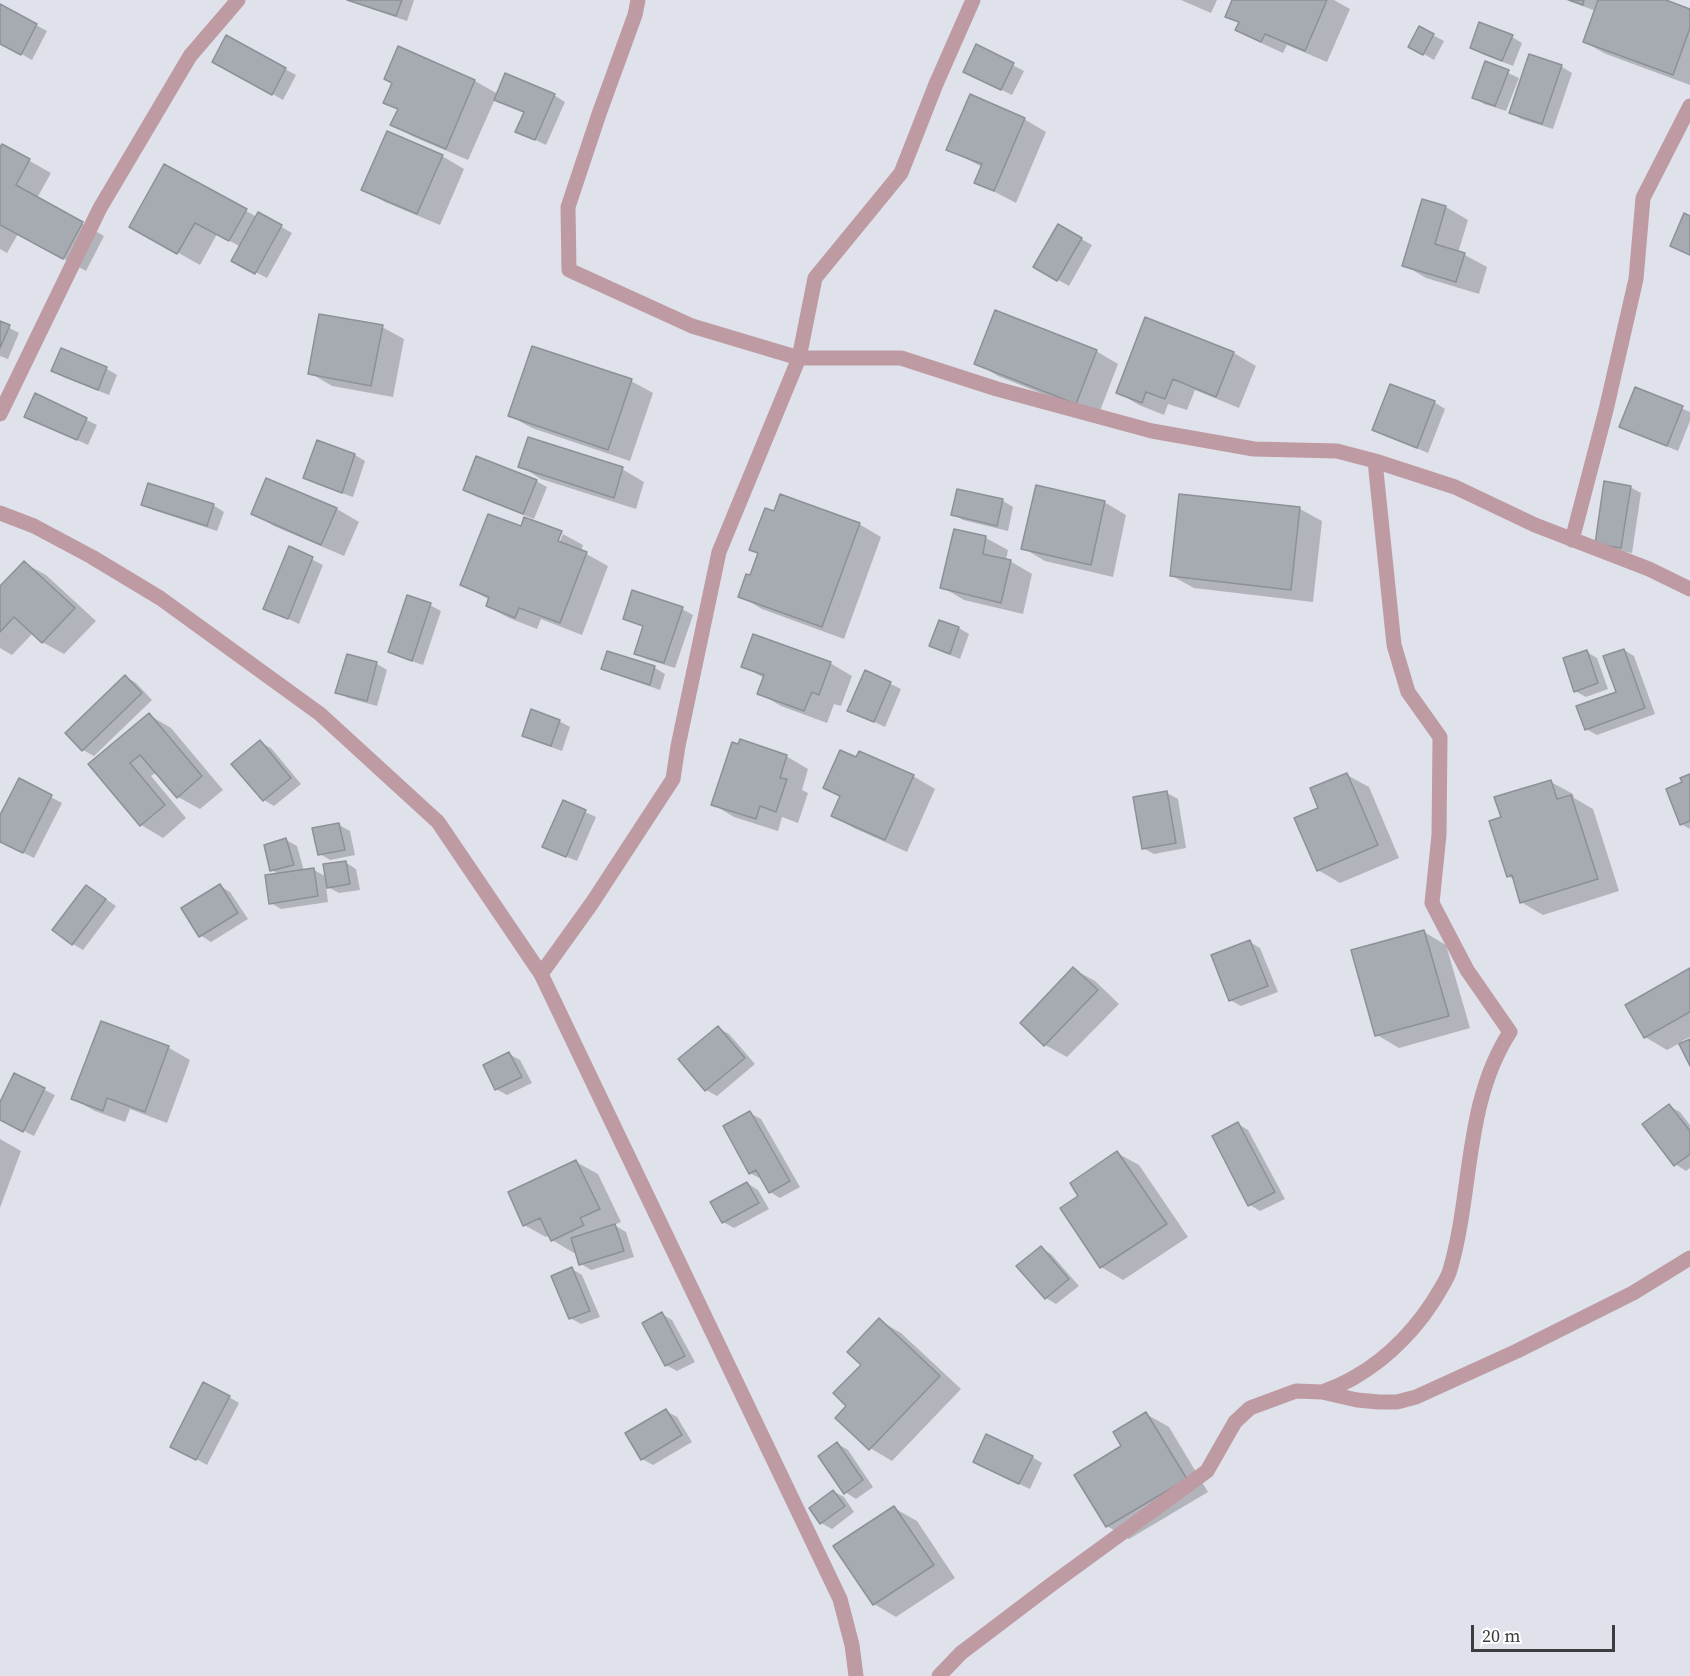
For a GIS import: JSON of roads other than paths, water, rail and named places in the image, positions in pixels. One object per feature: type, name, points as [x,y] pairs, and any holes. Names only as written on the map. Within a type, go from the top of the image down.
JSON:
[{"type":"street","points":[[0,414],[100,208],[190,56],[238,0]]},
{"type":"street","points":[[638,0],[635,15],[568,207],[569,270],[692,326],[799,358],[901,358],[997,389],[1152,431],[1254,449],[1337,451],[1375,461],[1455,487],[1535,525],[1649,569],[1690,589]]},
{"type":"street","points":[[541,974],[592,903],[673,779],[719,552],[799,358],[816,278],[901,173],[936,84],[974,0]]},
{"type":"street","points":[[1572,540],[1606,410],[1636,279],[1643,198],[1690,106]]},
{"type":"street","points":[[1322,1392],[1354,1378],[1404,1339],[1431,1306],[1450,1272],[1460,1227],[1475,1124],[1484,1086],[1499,1049],[1510,1032],[1467,970],[1432,903],[1439,835],[1440,737],[1408,692],[1394,645],[1375,461]]},
{"type":"street","points":[[0,513],[34,526],[92,557],[160,598],[320,714],[438,822],[541,974],[840,1599],[852,1645],[856,1676]]},
{"type":"street","points":[[939,1676],[961,1653],[1207,1471],[1235,1422],[1250,1408],[1296,1391],[1322,1392],[1357,1400],[1379,1402],[1397,1402],[1416,1397],[1517,1351],[1633,1293],[1690,1258]]}]
